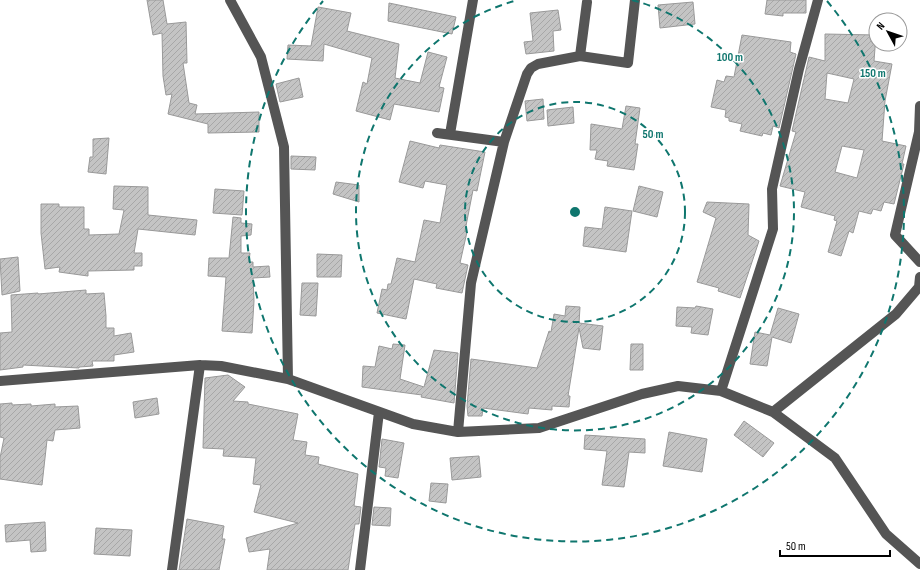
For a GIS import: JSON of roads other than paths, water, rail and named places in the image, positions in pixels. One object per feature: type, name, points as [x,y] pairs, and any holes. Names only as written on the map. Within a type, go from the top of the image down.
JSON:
[{"type":"street","points":[[230,0],[261,57],[284,147],[288,379]]},
{"type":"street","points":[[450,134],[473,0]]},
{"type":"street","points":[[458,432],[470,283],[504,142],[524,81],[531,68],[538,64],[580,56],[628,63],[635,0]]},
{"type":"street","points":[[721,391],[773,229],[772,189],[799,69],[818,0]]},
{"type":"street","points":[[580,56],[586,2]]},
{"type":"street","points":[[920,106],[919,132],[895,235],[920,262]]},
{"type":"street","points":[[438,133],[504,142]]},
{"type":"street","points":[[773,412],[896,314],[920,288],[920,277]]},
{"type":"street","points":[[172,570],[200,365]]},
{"type":"street","points":[[0,381],[200,365],[221,366],[288,379],[413,424],[458,432],[540,428],[642,394],[678,386],[721,391],[773,412],[835,458],[886,534],[920,564],[917,570]]},
{"type":"street","points":[[360,570],[379,412]]}]
